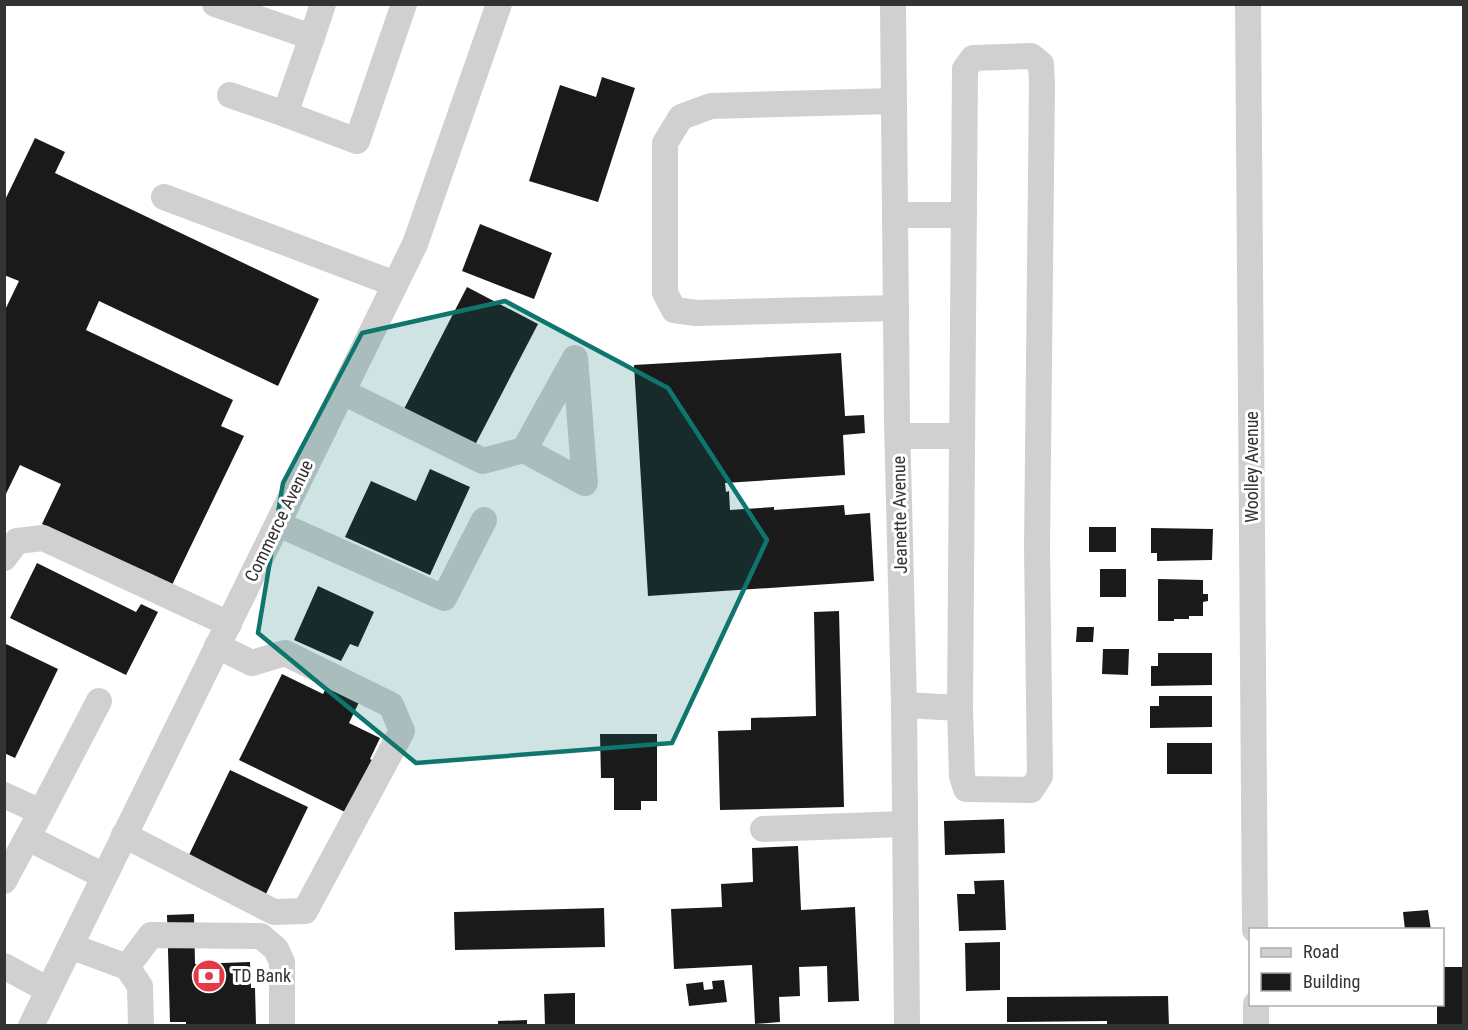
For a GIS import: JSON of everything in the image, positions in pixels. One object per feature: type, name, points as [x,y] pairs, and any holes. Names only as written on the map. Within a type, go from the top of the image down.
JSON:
[{"type":"street","points":[[215,4],[312,37]]},
{"type":"street","points":[[285,114],[323,4]]},
{"type":"street","points":[[230,95],[357,141],[404,4]]},
{"type":"street","name":"Commerce Avenue","points":[[31,1026],[415,244],[499,4]]},
{"type":"street","name":"Jeanette Avenue","points":[[893,4],[907,1026]]},
{"type":"street","name":"Woolley Avenue","points":[[1248,4],[1256,928]]},
{"type":"street","points":[[1031,56],[1041,64],[1042,83],[1037,548],[1040,776],[1031,790],[966,789],[962,776],[960,708],[964,214],[965,69],[973,58],[1031,56]]},
{"type":"street","points":[[894,101],[711,106],[681,117],[665,143],[665,293],[674,310],[696,314],[896,308]]},
{"type":"street","points":[[164,197],[395,284]]},
{"type":"street","points":[[895,215],[964,214]]},
{"type":"street","points":[[343,392],[483,461],[524,450]]},
{"type":"street","points":[[898,436],[962,436]]},
{"type":"street","points":[[278,524],[444,598],[484,520]]},
{"type":"street","points":[[4,558],[17,540],[43,538],[223,635],[252,663],[285,653],[391,705],[402,731],[305,911],[274,912],[124,835]]},
{"type":"street","points":[[4,881],[99,701]]},
{"type":"street","points":[[904,705],[960,708]]},
{"type":"street","points":[[4,795],[40,813]]},
{"type":"street","points":[[763,829],[904,824]]},
{"type":"street","points":[[28,838],[104,876]]},
{"type":"street","points":[[127,967],[151,935],[261,936],[276,950],[282,962],[282,1026]]},
{"type":"street","points":[[70,946],[127,967],[140,986],[141,1026]]},
{"type":"street","points":[[4,966],[48,990]]},
{"type":"street","points":[[1256,1006],[1256,1026]]},
{"type":"highlighted area","points":[[505,301],[668,388],[767,540],[672,743],[416,763],[258,633],[283,483],[362,333]]},
{"type":"building","points":[[602,77],[635,88],[598,202],[529,181],[560,85],[596,97]]},
{"type":"building","points":[[35,138],[65,152],[55,173],[319,299],[278,386],[99,301],[86,330],[233,400],[221,426],[244,436],[172,585],[42,524],[61,484],[20,465],[4,498],[4,312],[19,281],[4,275],[4,202]]},
{"type":"building","points":[[480,224],[552,253],[534,299],[462,271]]},
{"type":"building","points":[[467,287],[538,324],[475,445],[404,409]]},
{"type":"building","points":[[841,353],[845,416],[864,415],[865,433],[843,435],[845,475],[725,483],[726,492],[729,491],[730,510],[774,507],[774,510],[844,505],[845,515],[870,513],[874,581],[648,596],[634,365]]},
{"type":"building","points":[[430,469],[470,487],[430,575],[345,537],[371,481],[416,501]]},
{"type":"building","points":[[1089,527],[1116,527],[1116,552],[1089,552]]},
{"type":"building","points":[[1151,528],[1213,529],[1212,560],[1157,561],[1157,553],[1151,553]]},
{"type":"building","points":[[37,563],[136,612],[141,604],[158,612],[126,675],[10,618]]},
{"type":"building","points":[[1100,569],[1126,569],[1126,597],[1100,597]]},
{"type":"building","points":[[1158,579],[1203,580],[1203,594],[1208,594],[1208,601],[1203,602],[1203,616],[1158,621]]},
{"type":"building","points":[[318,586],[374,612],[358,647],[350,644],[341,661],[294,640]]},
{"type":"building","points":[[839,611],[844,807],[720,810],[718,731],[751,730],[751,718],[816,716],[814,612]]},
{"type":"building","points":[[1077,627],[1094,627],[1093,642],[1076,642]]},
{"type":"building","points":[[4,643],[58,669],[15,758],[4,753]]},
{"type":"building","points":[[1103,649],[1129,649],[1128,675],[1102,674]]},
{"type":"building","points":[[1158,653],[1212,653],[1212,685],[1151,686],[1151,666],[1158,666]]},
{"type":"building","points":[[282,674],[323,694],[329,682],[361,698],[349,723],[380,738],[370,759],[379,764],[353,816],[239,760]]},
{"type":"building","points":[[1159,696],[1212,696],[1212,727],[1150,728],[1150,706],[1159,706]]},
{"type":"building","points":[[600,734],[657,734],[657,801],[641,801],[641,810],[614,810],[614,778],[601,778]]},
{"type":"building","points":[[1167,743],[1212,743],[1212,774],[1167,774]]},
{"type":"building","points":[[230,770],[308,807],[265,896],[187,859]]},
{"type":"building","points":[[1004,819],[1005,853],[945,855],[944,821]]},
{"type":"building","points":[[798,846],[801,910],[855,907],[859,1001],[828,1002],[827,966],[799,967],[800,996],[779,997],[780,1022],[755,1024],[752,965],[674,969],[671,909],[722,907],[721,884],[753,882],[752,848]]},
{"type":"building","points":[[1004,880],[1006,930],[959,931],[957,894],[975,894],[974,881]]},
{"type":"building","points":[[604,908],[605,947],[455,950],[454,912]]},
{"type":"building","points":[[1428,910],[1431,928],[1405,928],[1403,912]]},
{"type":"building","name":"TD Bank","points":[[194,914],[195,964],[250,962],[251,988],[255,988],[256,1025],[186,1026],[186,1022],[170,1022],[167,915]]},
{"type":"building","points":[[1000,942],[1000,990],[966,991],[965,943]]},
{"type":"building","points":[[1444,967],[1464,967],[1464,1026],[1437,1026],[1437,1006],[1444,1006]]},
{"type":"building","points":[[724,980],[727,1002],[689,1006],[686,984],[703,982],[704,990],[713,989],[712,981]]},
{"type":"building","points":[[575,993],[575,1026],[545,1026],[544,994]]},
{"type":"building","points":[[1168,996],[1169,1026],[1107,1026],[1107,1021],[1007,1022],[1007,997]]},
{"type":"building","points":[[527,1020],[527,1026],[498,1026],[498,1021]]},
{"type":"place","name":"TD Bank","points":[[209,976]]}]
